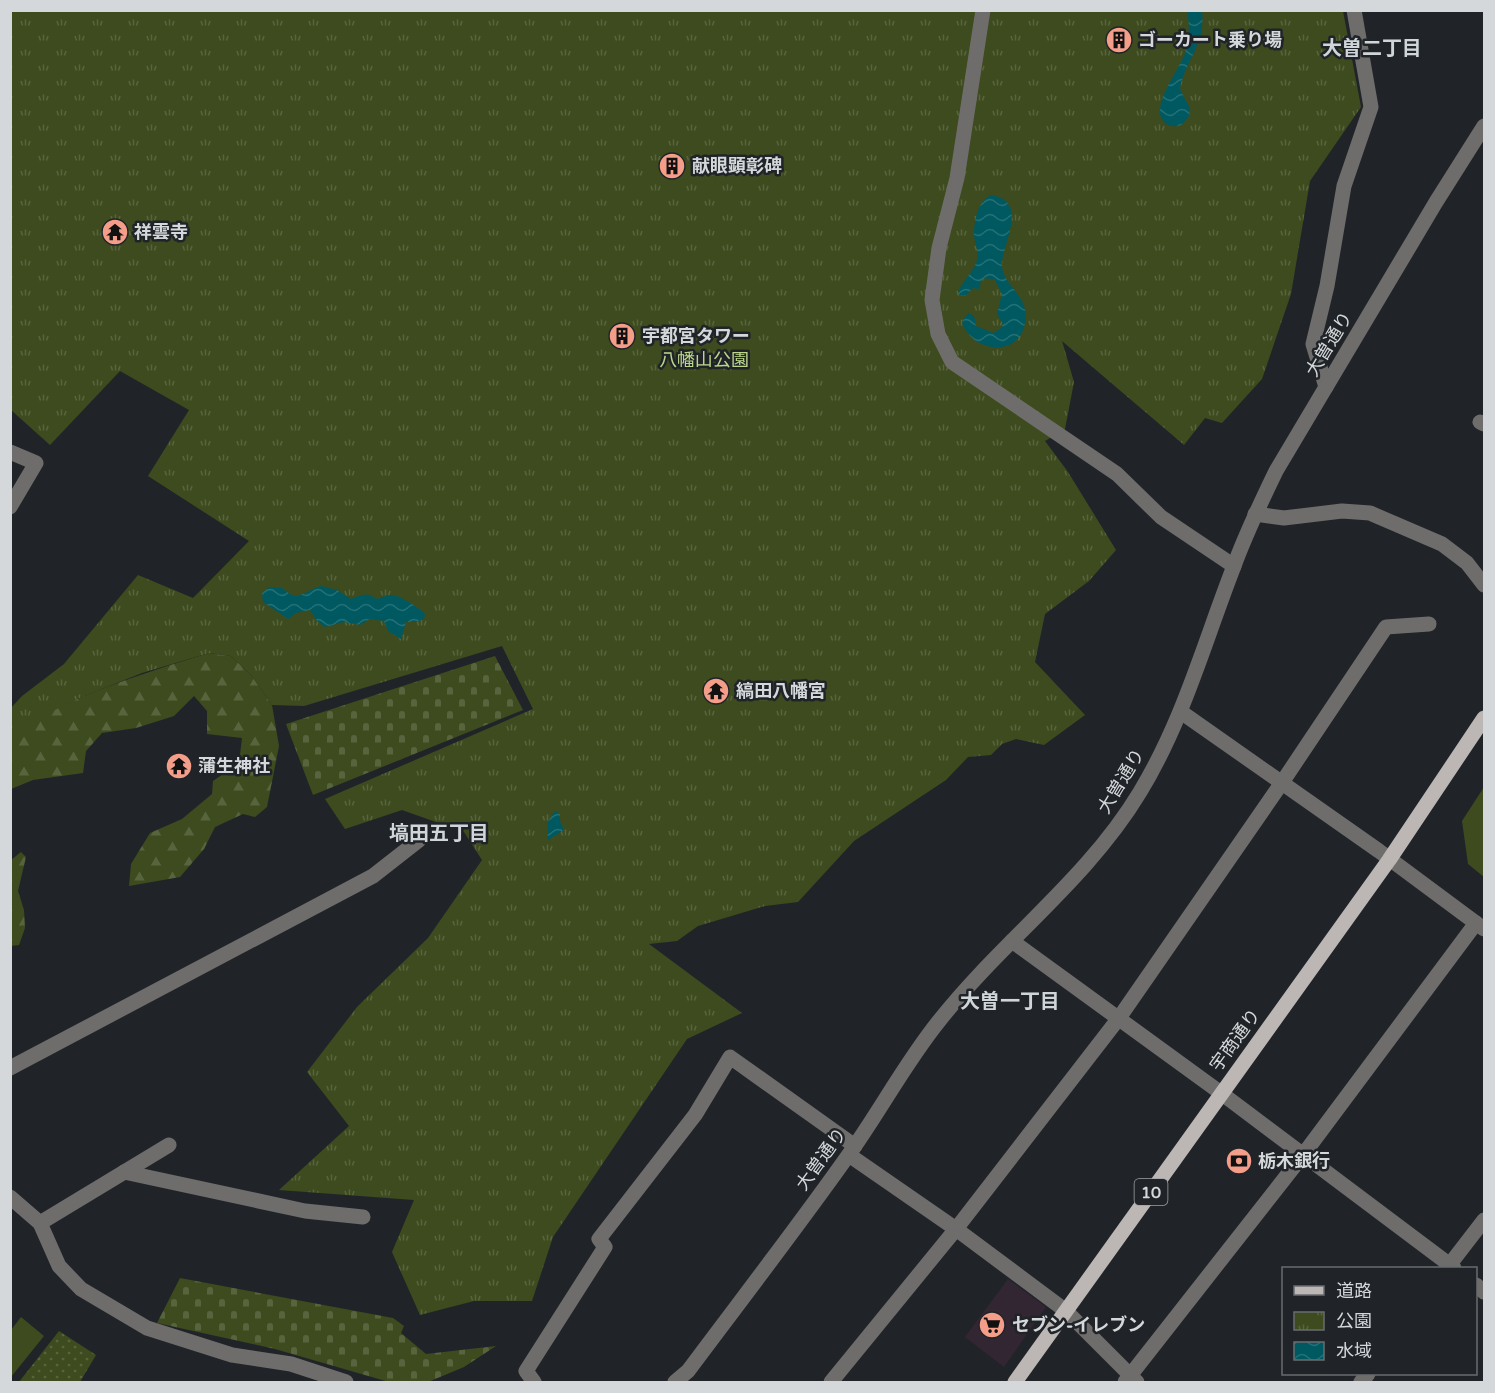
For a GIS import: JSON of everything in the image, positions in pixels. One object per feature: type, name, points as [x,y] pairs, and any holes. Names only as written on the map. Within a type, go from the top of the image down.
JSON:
[{"type":"main road","name":"宇商通り","points":[[1015,1383],[1389,860],[1485,717]]},
{"type":"street","points":[[983,10],[957,178],[939,248],[933,290],[932,300],[938,334],[952,362],[1117,474],[1161,517],[1234,566]]},
{"type":"street","points":[[1326,387],[1313,344],[1327,286],[1344,186],[1371,107],[1354,10]]},
{"type":"street","name":"大曽通り","points":[[675,1383],[684,1377],[852,1150],[938,1021],[1067,886],[1112,833],[1140,791],[1181,712],[1234,566],[1255,514],[1276,471],[1436,202],[1485,126]]},
{"type":"street","points":[[10,452],[36,463],[10,507]]},
{"type":"street","points":[[1255,514],[1284,518],[1342,511],[1370,513],[1442,544],[1467,563],[1485,585]]},
{"type":"street","points":[[831,1383],[956,1229],[1119,1018],[1281,784],[1386,627],[1430,624]]},
{"type":"street","points":[[534,1383],[526,1371],[605,1247],[599,1239],[695,1115],[730,1057],[1066,1311],[1131,1380],[1480,926],[1181,712]]},
{"type":"street","points":[[10,1068],[373,876],[419,840]]},
{"type":"street","points":[[1012,941],[1221,1093],[1449,1267]]},
{"type":"street","points":[[40,1223],[169,1145]]},
{"type":"street","points":[[124,1172],[305,1211],[363,1217]]},
{"type":"street","points":[[10,1197],[40,1223],[59,1266],[81,1289],[147,1328],[232,1355],[291,1364],[346,1383]]},
{"type":"street","points":[[1451,1267],[1485,1220]]},
{"type":"shaded area","points":[[1008,1279],[1046,1307],[1004,1367],[965,1337]]},
{"type":"green space","name":"八幡山公園","points":[[11,11],[1343,11],[1361,107],[1310,181],[1291,294],[1262,379],[1222,423],[1205,418],[1184,445],[1062,341],[1074,382],[1065,429],[1045,441],[1068,472],[1116,550],[1089,581],[1045,614],[1035,662],[1085,715],[1044,745],[1016,739],[1002,744],[991,755],[968,757],[946,780],[854,841],[798,902],[765,906],[698,926],[677,941],[649,944],[742,1013],[687,1039],[553,1237],[532,1301],[474,1301],[420,1315],[392,1252],[414,1200],[279,1190],[349,1126],[307,1072],[357,1007],[428,938],[482,860],[464,832],[402,810],[345,829],[325,799],[533,709],[502,646],[304,706],[272,705],[251,675],[231,656],[209,653],[142,673],[77,699],[11,732],[10,709],[22,696],[64,664],[138,575],[193,598],[249,541],[148,476],[189,410],[120,371],[50,445],[11,410]]},
{"type":"green space","points":[[209,653],[231,656],[251,675],[272,705],[279,746],[267,807],[255,817],[243,814],[215,827],[204,849],[180,877],[129,886],[131,864],[150,833],[182,819],[212,794],[213,781],[239,763],[242,738],[207,734],[207,711],[194,696],[174,716],[136,728],[102,733],[86,751],[83,773],[33,780],[11,789],[10,732],[58,707],[107,687]]},
{"type":"green space","points":[[495,656],[523,710],[313,795],[286,724]]},
{"type":"green space","points":[[1484,787],[1484,877],[1468,864],[1462,821]]},
{"type":"green space","points":[[21,852],[26,857],[18,891],[24,910],[25,928],[19,945],[11,946],[11,860]]},
{"type":"green space","points":[[180,1278],[393,1318],[404,1326],[401,1333],[426,1354],[496,1346],[464,1367],[428,1382],[389,1382],[275,1349],[157,1323]]},
{"type":"green space","points":[[21,1317],[44,1336],[11,1377],[11,1330]]},
{"type":"green space","points":[[59,1331],[96,1355],[80,1382],[19,1382]]},
{"type":"water","points":[[1187,11],[1202,11],[1201,33],[1180,88],[1189,107],[1189,115],[1181,125],[1172,126],[1164,122],[1160,115],[1160,107],[1185,53],[1189,32]]},
{"type":"water","points":[[991,195],[1002,199],[1009,205],[1012,213],[1002,269],[1024,304],[1026,313],[1021,335],[1014,342],[995,347],[975,340],[967,332],[962,322],[968,313],[974,317],[976,326],[993,333],[1001,328],[1003,324],[997,314],[1002,294],[995,280],[985,278],[981,281],[979,289],[973,288],[966,295],[960,295],[958,292],[977,260],[974,236],[976,219],[982,202]]},
{"type":"water","points":[[321,586],[337,590],[351,599],[364,594],[376,599],[394,595],[419,608],[425,614],[424,619],[417,622],[406,622],[401,639],[388,631],[384,621],[370,619],[360,625],[344,622],[325,627],[317,621],[310,610],[296,613],[288,619],[263,602],[262,593],[269,587],[282,588],[293,596]]},
{"type":"water","points":[[555,811],[560,814],[564,830],[548,840],[547,823]]},
{"type":"place","name":"ゴーカート乗り場","points":[[1119,40]]},
{"type":"place","name":"献眼顕彰碑","points":[[672,166]]},
{"type":"place","name":"祥雲寺","points":[[115,232]]},
{"type":"place","name":"宇都宮タワー","points":[[622,336]]},
{"type":"place","name":"縞田八幡宮","points":[[716,691]]},
{"type":"place","name":"蒲生神社","points":[[179,766]]},
{"type":"place","name":"栃木銀行","points":[[1239,1161]]},
{"type":"place","name":"セブン-イレブン","points":[[992,1325]]},
{"type":"district","name":"大曽二丁目","points":[[1372,48]]},
{"type":"district","name":"塙田五丁目","points":[[439,833]]},
{"type":"district","name":"大曽一丁目","points":[[1010,1001]]}]
